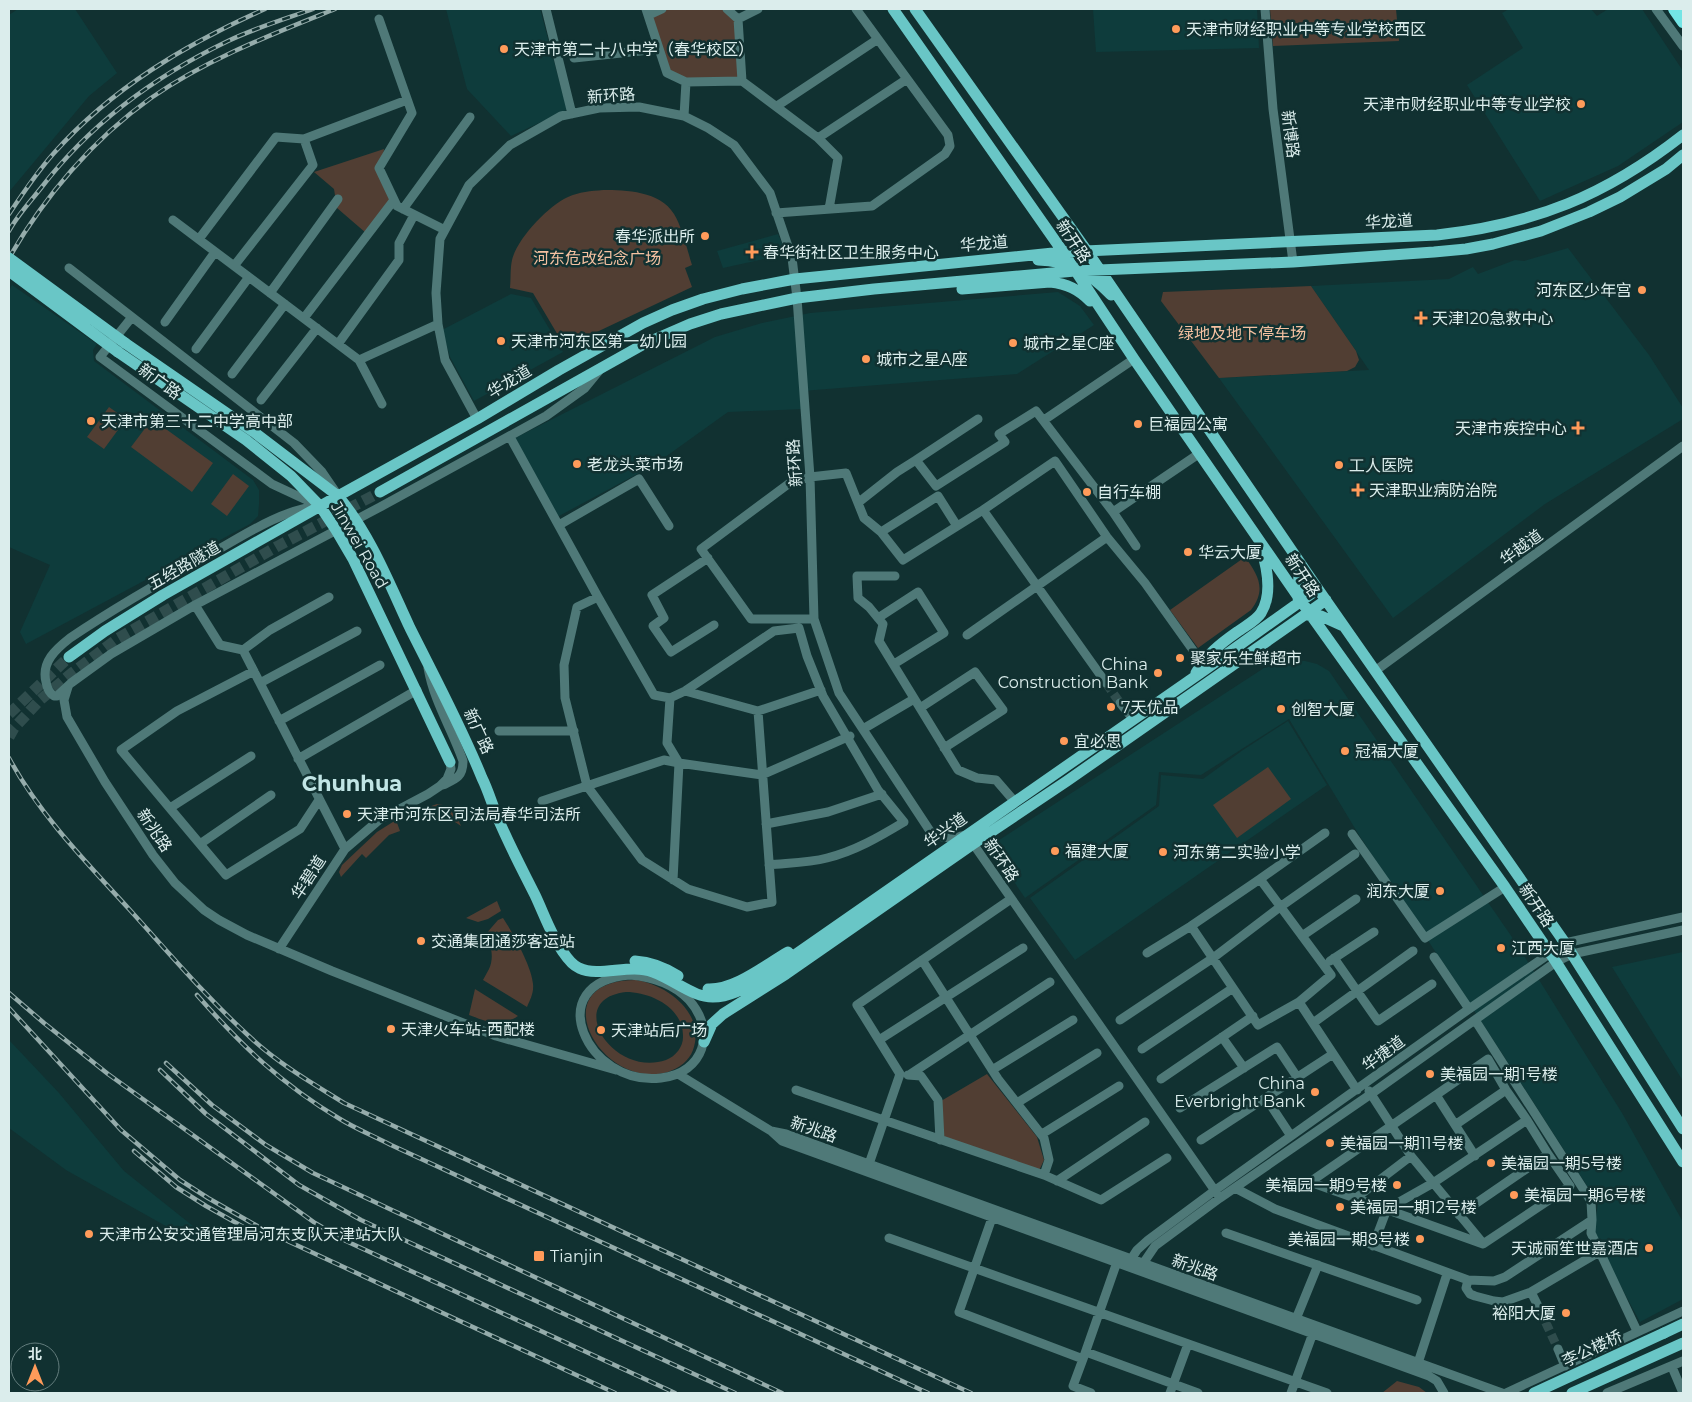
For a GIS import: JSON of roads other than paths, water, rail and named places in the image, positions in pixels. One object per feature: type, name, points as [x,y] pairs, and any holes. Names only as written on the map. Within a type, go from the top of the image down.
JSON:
[{"type":"highway","points":[[1674,9],[1683,22]]},
{"type":"main road","name":"新开路","points":[[893,9],[1076,269],[1107,319],[1256,534],[1299,600],[1304,614],[1505,887],[1553,958],[1683,1162]]},
{"type":"main road","name":"新开路","points":[[915,9],[1087,250],[1318,589],[1565,943],[1682,1124]]},
{"type":"main road","name":"华龙道","points":[[320,506],[477,419],[643,323],[672,310],[742,289],[795,279],[1087,250],[1437,235],[1488,228],[1512,223],[1560,208],[1602,188],[1640,167],[1683,135]]},
{"type":"main road","points":[[380,492],[653,340],[704,319],[751,306],[797,298],[1076,269],[1100,270],[1293,262],[1466,249],[1520,238],[1561,224],[1620,197],[1666,169],[1683,155]]},
{"type":"main road","name":"Jinwei Road","points":[[9,258],[122,347],[246,440],[291,476],[320,506],[353,559],[450,762]]},
{"type":"main road","points":[[994,259],[1046,260],[1076,269],[1095,279],[1129,311]]},
{"type":"main road","name":"Jinwei Road","points":[[9,271],[254,432],[338,496],[356,520]]},
{"type":"main road","points":[[911,286],[950,290],[1050,282],[1062,284],[1081,292],[1107,319]]},
{"type":"main road","name":"五经路隧道","points":[[69,658],[130,615],[320,506]]},
{"type":"main road","name":"新广路","points":[[356,520],[444,694],[483,779],[497,816],[567,959]]},
{"type":"main road","points":[[1204,666],[1218,646],[1256,619],[1265,604],[1267,577],[1264,558],[1256,534]]},
{"type":"main road","points":[[1295,555],[1299,573],[1299,600],[1304,614]]},
{"type":"main road","points":[[1204,666],[1264,627],[1299,600],[1318,589]]},
{"type":"main road","points":[[1264,627],[1304,614],[1326,600]]},
{"type":"main road","points":[[1304,614],[1330,619],[1347,630]]},
{"type":"main road","name":"华兴道","points":[[567,959],[578,968],[598,972],[625,968],[647,970],[698,994],[709,997],[732,994],[755,982],[970,839],[1068,781],[1304,614]]},
{"type":"main road","name":"华兴道","points":[[704,1042],[712,1024],[723,1014],[786,974],[970,839],[1015,802],[1194,677],[1204,666]]},
{"type":"main road","points":[[520,864],[542,894],[570,953],[584,963],[599,965],[630,961],[651,963],[670,971],[695,986],[715,989],[738,982],[792,950],[825,934]]},
{"type":"main road","name":"李公楼桥","points":[[1534,1393],[1683,1324]]},
{"type":"main road","name":"李公楼桥","points":[[1572,1393],[1683,1343]]},
{"type":"street","points":[[546,9],[572,114]]},
{"type":"street","points":[[662,9],[648,12],[667,73],[686,82],[742,81],[818,138],[838,158],[829,209]]},
{"type":"street","points":[[728,9],[738,19],[742,81]]},
{"type":"street","points":[[738,19],[758,9]]},
{"type":"street","points":[[776,213],[872,206],[945,154],[950,146],[948,135],[856,9]]},
{"type":"street","name":"新博路","points":[[1265,9],[1272,109],[1293,262]]},
{"type":"street","points":[[1656,9],[1683,46]]},
{"type":"street","points":[[378,18],[412,114],[379,168],[397,206],[445,230]]},
{"type":"street","points":[[777,106],[878,39]]},
{"type":"street","points":[[574,58],[659,49]]},
{"type":"street","points":[[818,138],[907,79]]},
{"type":"street","points":[[684,116],[686,82]]},
{"type":"street","points":[[199,239],[276,137],[304,139],[407,100]]},
{"type":"street","name":"新环路","points":[[477,419],[445,360],[438,324],[436,293],[440,239],[469,185],[510,146],[561,116],[599,108],[639,107],[684,116],[708,128],[734,146],[770,193],[792,258],[797,298],[810,477],[814,619],[839,693],[934,835],[944,838],[970,839],[1217,1194]]},
{"type":"street","points":[[403,209],[470,117]]},
{"type":"street","points":[[234,266],[313,165],[304,139]]},
{"type":"street","points":[[270,293],[338,199]]},
{"type":"street","points":[[304,318],[394,200]]},
{"type":"street","points":[[338,344],[399,260],[399,243],[414,215]]},
{"type":"street","points":[[173,220],[359,360],[382,404]]},
{"type":"street","points":[[165,322],[215,252]]},
{"type":"street","name":"新广路","points":[[69,268],[294,443],[322,472],[338,496]]},
{"type":"street","points":[[196,349],[249,277]]},
{"type":"street","points":[[232,374],[285,304]]},
{"type":"street","name":"新广路","points":[[132,317],[100,357],[272,484],[320,506]]},
{"type":"street","points":[[359,360],[438,324]]},
{"type":"street","points":[[261,400],[317,328]]},
{"type":"street","points":[[1044,420],[1134,358]]},
{"type":"street","points":[[320,506],[302,508],[271,521],[184,569],[70,638],[47,662],[45,676],[50,693],[54,696],[62,692],[71,683],[112,654],[195,604],[356,520],[546,416],[585,388],[601,368]]},
{"type":"street","points":[[916,460],[936,486],[1005,442],[999,434],[1036,411],[1114,512],[1136,546]]},
{"type":"street","points":[[859,502],[897,472],[978,419]]},
{"type":"street","points":[[510,437],[654,695],[670,698],[685,691],[774,631],[799,628],[807,656],[821,690],[882,794],[904,822],[869,843],[827,858],[810,862],[769,865]]},
{"type":"street","name":"华越道","points":[[1375,671],[1683,446]]},
{"type":"street","points":[[1114,512],[1200,453]]},
{"type":"street","points":[[814,619],[751,619],[701,548],[791,482],[810,477],[846,474],[864,518],[882,532],[903,560],[983,510],[1055,461],[1107,537],[1145,583],[1204,666]]},
{"type":"street","points":[[559,526],[639,479],[669,526]]},
{"type":"street","points":[[882,532],[938,496],[957,526]]},
{"type":"street","points":[[983,510],[1106,683]]},
{"type":"street","points":[[967,635],[1107,537]]},
{"type":"street","points":[[708,558],[652,595],[664,618],[653,626],[671,652],[714,624]]},
{"type":"street","points":[[895,576],[857,576],[858,598],[869,607],[883,624],[879,641],[958,770],[977,778],[996,780],[1015,802]]},
{"type":"street","points":[[878,618],[918,592],[944,633],[894,664]]},
{"type":"street","points":[[243,650],[270,630],[329,597]]},
{"type":"street","points":[[598,597],[577,607],[564,665],[565,698],[587,786],[642,860],[688,889],[747,907],[772,902],[758,711]]},
{"type":"street","points":[[195,604],[220,644],[243,650],[345,849]]},
{"type":"street","points":[[260,683],[356,631]]},
{"type":"street","name":"华碧道","points":[[279,949],[345,849],[369,828],[393,812],[458,778],[463,770],[463,761],[431,685],[428,663]]},
{"type":"street","points":[[279,721],[380,665]]},
{"type":"street","points":[[254,671],[177,711],[121,750],[226,875],[300,829],[319,800]]},
{"type":"street","points":[[920,708],[975,672],[1003,710],[944,748]]},
{"type":"street","name":"新兆路","points":[[71,683],[67,688],[64,700],[67,717],[105,782],[164,870],[199,905],[219,920],[279,949],[496,1036],[616,1070]]},
{"type":"street","points":[[298,759],[417,690]]},
{"type":"street","points":[[685,691],[758,711],[821,690]]},
{"type":"street","points":[[670,698],[667,743],[679,763],[674,880]]},
{"type":"street","points":[[863,729],[914,699]]},
{"type":"street","points":[[1120,704],[1133,719]]},
{"type":"street","points":[[499,731],[574,731]]},
{"type":"street","points":[[542,801],[664,760],[762,775],[849,736]]},
{"type":"street","points":[[170,808],[251,756]]},
{"type":"street","points":[[440,786],[447,779],[451,769],[450,762]]},
{"type":"street","points":[[766,824],[828,812],[882,794]]},
{"type":"street","points":[[200,844],[271,795]]},
{"type":"street","points":[[1147,953],[1260,879],[1325,833]]},
{"type":"street","points":[[1352,834],[1425,938],[1505,887]]},
{"type":"street","points":[[1120,1020],[1213,958],[1280,906],[1355,854]]},
{"type":"street","points":[[1190,926],[1258,1025],[1299,1002],[1331,975],[1260,879]]},
{"type":"street","points":[[940,1140],[938,1100],[921,1076],[904,1074],[879,1040],[857,1004],[1011,899]]},
{"type":"street","points":[[1302,936],[1356,900]]},
{"type":"street","name":"华捷道","points":[[1129,1263],[1137,1250],[1148,1240],[1217,1194],[1234,1188],[1476,1020],[1553,958],[1565,943],[1683,917]]},
{"type":"street","name":"华捷道","points":[[1140,1267],[1155,1246],[1217,1194],[1292,1136],[1469,1009],[1553,958],[1683,930]]},
{"type":"street","points":[[1324,965],[1374,932]]},
{"type":"street","points":[[879,1040],[1023,948]]},
{"type":"street","points":[[1313,1023],[1413,951]]},
{"type":"street","points":[[1434,957],[1469,1009]]},
{"type":"street","points":[[1334,958],[1378,1021],[1432,984]]},
{"type":"street","points":[[922,960],[992,1070],[1042,1134],[1049,1160],[1044,1175]]},
{"type":"street","points":[[630,975],[646,977],[666,984],[690,1001],[703,1030],[704,1042],[695,1062],[678,1074],[654,1079],[637,1077],[616,1070],[592,1050],[580,1020],[582,1004],[596,985],[611,977],[630,975]]},
{"type":"street","points":[[870,1164],[884,1120],[904,1074],[969,1035],[1050,982]]},
{"type":"street","points":[[1142,1049],[1233,988]]},
{"type":"street","points":[[1299,1002],[1333,1054],[1360,1087],[1371,1094],[1411,1156],[1483,1244]]},
{"type":"street","points":[[1161,1079],[1253,1016]]},
{"type":"street","points":[[992,1070],[1073,1020]]},
{"type":"street","points":[[1476,1020],[1591,1201],[1592,1220],[1590,1233],[1637,1332]]},
{"type":"street","points":[[1222,1037],[1244,1068]]},
{"type":"street","points":[[1180,1108],[1277,1047],[1297,1077]]},
{"type":"street","points":[[1017,1103],[1097,1053]]},
{"type":"street","points":[[1202,1140],[1333,1054]]},
{"type":"street","points":[[1488,1059],[1506,1090],[1570,1186],[1483,1244],[1310,1182],[1488,1059]]},
{"type":"street","points":[[678,1074],[770,1131]]},
{"type":"street","points":[[1042,1134],[1119,1086]]},
{"type":"street","points":[[796,1090],[1044,1175],[1101,1200],[1167,1158]]},
{"type":"street","points":[[1455,1125],[1506,1090]]},
{"type":"street","points":[[1436,1095],[1474,1156]]},
{"type":"street","points":[[1266,1098],[1292,1136]]},
{"type":"street","points":[[1373,1246],[1387,1209],[1433,1183],[1527,1120]]},
{"type":"street","points":[[1057,1181],[1145,1122]]},
{"type":"street","name":"新兆路","points":[[770,1131],[786,1134],[870,1164],[1429,1376],[1437,1381],[1444,1393]]},
{"type":"street","name":"新兆路","points":[[770,1131],[782,1141],[1117,1262],[1129,1263]]},
{"type":"street","points":[[1459,1214],[1548,1154]]},
{"type":"street","points":[[1356,1198],[1411,1156]]},
{"type":"street","points":[[1234,1188],[1275,1209],[1447,1274],[1468,1280],[1494,1281],[1505,1277],[1592,1220]]},
{"type":"street","points":[[992,1218],[959,1312],[1085,1355],[1172,1389],[1198,1393]]},
{"type":"street","points":[[1226,1234],[1418,1300]]},
{"type":"street","points":[[889,1238],[1328,1393]]},
{"type":"street","points":[[1468,1280],[1466,1288],[1470,1294],[1503,1302],[1531,1292],[1599,1252]]},
{"type":"street","points":[[1091,1393],[1072,1386],[1085,1355],[1117,1262]]},
{"type":"street","points":[[1296,1319],[1318,1265]]},
{"type":"street","name":"新兆路","points":[[1140,1267],[1296,1319],[1502,1393]]},
{"type":"street","points":[[1418,1363],[1447,1274]]},
{"type":"street","points":[[1531,1292],[1540,1310]]},
{"type":"street","points":[[1506,1393],[1683,1311]]},
{"type":"street","points":[[1291,1393],[1313,1333]]},
{"type":"street","points":[[1172,1389],[1188,1344]]},
{"type":"street","points":[[1558,1349],[1566,1366]]},
{"type":"street","points":[[1607,1393],[1683,1361]]},
{"type":"street","points":[[1672,1367],[1683,1393]]},
{"type":"tunnel","points":[[9,737],[14,728],[40,700],[117,639],[278,546],[380,492]]},
{"type":"tunnel","points":[[9,714],[69,657]]},
{"type":"tunnel","points":[[1106,683],[1120,703]]},
{"type":"tunnel","points":[[1540,1310],[1558,1349]]},
{"type":"railway","points":[[9,214],[30,183],[54,153],[100,108],[125,88],[179,53],[265,9]]},
{"type":"railway","points":[[9,231],[24,209],[60,165],[102,123],[125,104],[175,70],[228,41],[313,9]]},
{"type":"railway","points":[[9,258],[38,213],[71,170],[130,114],[172,84],[217,59],[335,9]]},
{"type":"railway","points":[[9,758],[34,799],[64,837],[188,975],[251,1038],[296,1073],[344,1103],[971,1393]]},
{"type":"railway","points":[[9,993],[108,1074],[315,1223],[346,1241],[675,1393]]},
{"type":"railway","points":[[197,995],[230,1031],[280,1078],[346,1123],[928,1393]]},
{"type":"railway","points":[[9,1008],[121,1130],[180,1180],[208,1198],[266,1231],[615,1393]]},
{"type":"railway","points":[[166,1063],[212,1105],[266,1145],[313,1173],[782,1393]]},
{"type":"railway","points":[[160,1070],[206,1114],[299,1185],[361,1220],[735,1393]]},
{"type":"railway","points":[[134,1151],[176,1187],[256,1234]]},
{"type":"place","name":"天津市财经职业中等专业学校西区","points":[[1176,29]]},
{"type":"place","name":"天津市第二十八中学（春华校区）","points":[[504,49]]},
{"type":"place","name":"天津市财经职业中等专业学校","points":[[1581,104]]},
{"type":"place","name":"春华派出所","points":[[705,236]]},
{"type":"place","name":"春华街社区卫生服务中心","points":[[752,252]]},
{"type":"place","name":"河东区少年宫","points":[[1642,290]]},
{"type":"place","name":"天津120急救中心","points":[[1421,318]]},
{"type":"place","name":"天津市河东区第一幼儿园","points":[[501,341]]},
{"type":"place","name":"城市之星C座","points":[[1013,343]]},
{"type":"place","name":"城市之星A座","points":[[866,359]]},
{"type":"place","name":"天津市第三十二中学高中部","points":[[91,421]]},
{"type":"place","name":"巨福园公寓","points":[[1138,424]]},
{"type":"place","name":"天津市疾控中心","points":[[1578,428]]},
{"type":"place","name":"老龙头菜市场","points":[[577,464]]},
{"type":"place","name":"工人医院","points":[[1339,465]]},
{"type":"place","name":"天津职业病防治院","points":[[1358,490]]},
{"type":"place","name":"自行车棚","points":[[1087,492]]},
{"type":"place","name":"华云大厦","points":[[1188,552]]},
{"type":"place","name":"聚家乐生鲜超市","points":[[1180,658]]},
{"type":"place","name":"China Construction Bank","points":[[1158,673]]},
{"type":"place","name":"7天优品","points":[[1111,707]]},
{"type":"place","name":"创智大厦","points":[[1281,709]]},
{"type":"place","name":"宜必思","points":[[1064,741]]},
{"type":"place","name":"冠福大厦","points":[[1345,751]]},
{"type":"place","name":"天津市河东区司法局春华司法所","points":[[347,814]]},
{"type":"place","name":"福建大厦","points":[[1055,851]]},
{"type":"place","name":"河东第二实验小学","points":[[1163,852]]},
{"type":"place","name":"润东大厦","points":[[1440,891]]},
{"type":"place","name":"交通集团通莎客运站","points":[[421,941]]},
{"type":"place","name":"江西大厦","points":[[1501,948]]},
{"type":"place","name":"天津火车站-西配楼","points":[[391,1029]]},
{"type":"place","name":"天津站后广场","points":[[601,1030]]},
{"type":"place","name":"美福园一期1号楼","points":[[1430,1074]]},
{"type":"place","name":"China Everbright Bank","points":[[1315,1092]]},
{"type":"place","name":"美福园一期11号楼","points":[[1330,1143]]},
{"type":"place","name":"美福园一期5号楼","points":[[1491,1163]]},
{"type":"place","name":"美福园一期9号楼","points":[[1397,1185]]},
{"type":"place","name":"美福园一期6号楼","points":[[1514,1195]]},
{"type":"place","name":"美福园一期12号楼","points":[[1340,1207]]},
{"type":"place","name":"天津市公安交通管理局河东支队天津站大队","points":[[89,1234]]},
{"type":"place","name":"美福园一期8号楼","points":[[1420,1239]]},
{"type":"place","name":"天诚丽笙世嘉酒店","points":[[1649,1248]]},
{"type":"place","name":"Tianjin","points":[[539,1256]]},
{"type":"place","name":"裕阳大厦","points":[[1566,1313]]},
{"type":"district","name":"Chunhua","points":[[352,784]]},
{"type":"park label","name":"河东危改纪念广场","points":[[597,258]]},
{"type":"park label","name":"绿地及地下停车场","points":[[1242,333]]}]
